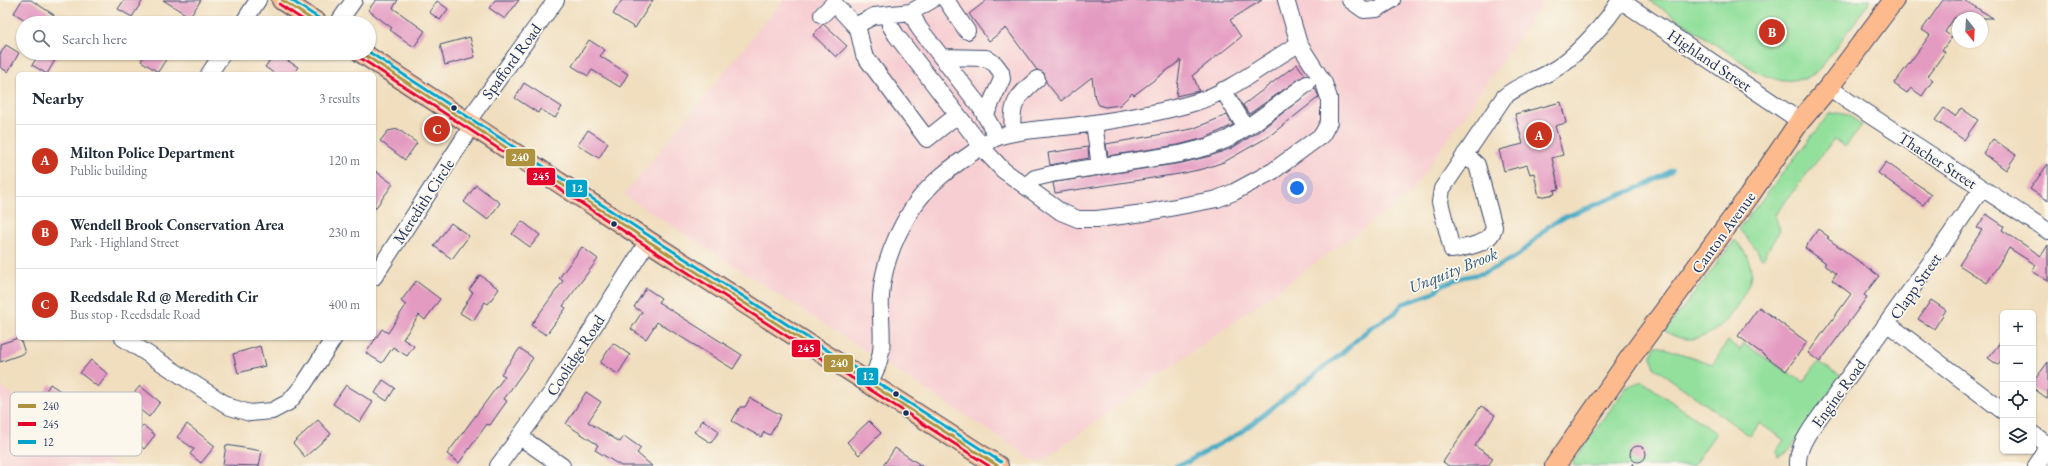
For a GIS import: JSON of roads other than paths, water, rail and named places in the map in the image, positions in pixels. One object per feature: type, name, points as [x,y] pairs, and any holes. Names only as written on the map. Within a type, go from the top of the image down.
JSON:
[{"type":"main road","points":[[282,0],[306,16]]},
{"type":"main road","name":"Canton Avenue","points":[[1555,466],[1634,353],[1744,203],[1800,121],[1829,87],[1894,0]]},
{"type":"main road","points":[[373,60],[648,241],[998,466]]},
{"type":"street","points":[[248,16],[258,0]]},
{"type":"street","points":[[343,16],[354,0]]},
{"type":"street","name":"Spafford Road","points":[[470,124],[556,0]]},
{"type":"street","points":[[855,26],[870,18],[932,0]]},
{"type":"street","points":[[946,0],[967,31]]},
{"type":"street","points":[[898,10],[890,25],[896,35],[956,116],[981,147],[1003,170],[1062,212],[1072,217],[1084,219],[1104,219],[1208,201],[1226,196],[1281,166],[1325,131],[1329,122],[1330,104],[1326,88],[1312,80],[1299,44],[1286,0]]},
{"type":"street","points":[[1350,0],[1364,10],[1377,9],[1392,0]]},
{"type":"street","points":[[1465,154],[1477,165],[1494,228],[1491,236],[1486,240],[1452,250],[1440,202],[1445,183],[1504,97],[1515,88],[1552,71],[1564,62],[1610,15],[1620,0]]},
{"type":"street","name":"Highland Street","points":[[1620,0],[1800,121]]},
{"type":"street","points":[[822,15],[834,3],[855,26],[860,32],[864,55],[926,139],[956,116]]},
{"type":"street","points":[[898,10],[919,28],[986,114],[997,137]]},
{"type":"street","points":[[869,383],[881,358],[882,287],[887,261],[897,236],[915,204],[930,186],[949,169],[997,137],[1014,133],[1094,123],[1187,104],[1223,90],[1245,79],[1299,44]]},
{"type":"street","points":[[941,57],[986,58],[995,64],[1001,72],[1001,83],[986,114]]},
{"type":"street","points":[[210,72],[218,60]]},
{"type":"street","points":[[1014,133],[1012,113],[1014,104],[1023,91],[1037,79]]},
{"type":"street","points":[[1026,186],[1035,178],[1194,151],[1221,142],[1246,128],[1312,80]]},
{"type":"street","name":"Thacher Street","points":[[1829,87],[1848,101],[2048,231]]},
{"type":"street","points":[[1223,90],[1246,128]]},
{"type":"street","points":[[1094,123],[1100,166]]},
{"type":"street","name":"Meredith Circle","points":[[376,274],[470,124]]},
{"type":"street","name":"Clapp Street","points":[[1982,188],[1888,324],[2000,409]]},
{"type":"street","name":"Coolidge Road","points":[[498,466],[552,392],[648,241]]},
{"type":"street","name":"Engine Road","points":[[1798,466],[1798,454],[1806,437],[1888,324]]},
{"type":"street","points":[[126,340],[230,407],[250,413],[272,411],[289,402],[304,384],[333,340]]},
{"type":"street","points":[[2036,436],[2048,445]]},
{"type":"street","points":[[520,437],[562,466]]},
{"type":"street","points":[[2036,466],[2048,448]]},
{"type":"waterway","name":"Unquity Brook","points":[[1176,466],[1188,462],[1240,433],[1342,353],[1370,328],[1395,313],[1402,304],[1431,294],[1444,284],[1464,277],[1484,273],[1503,264],[1520,254],[1550,225],[1567,216],[1648,184],[1672,170]]},
{"type":"place","name":"Wendell Brook Conservation Area","points":[[1772,32]]},
{"type":"place","name":"Reedsdale Rd @ Meredith Cir","points":[[437,129]]},
{"type":"place","name":"Milton Police Department","points":[[1539,135]]}]
